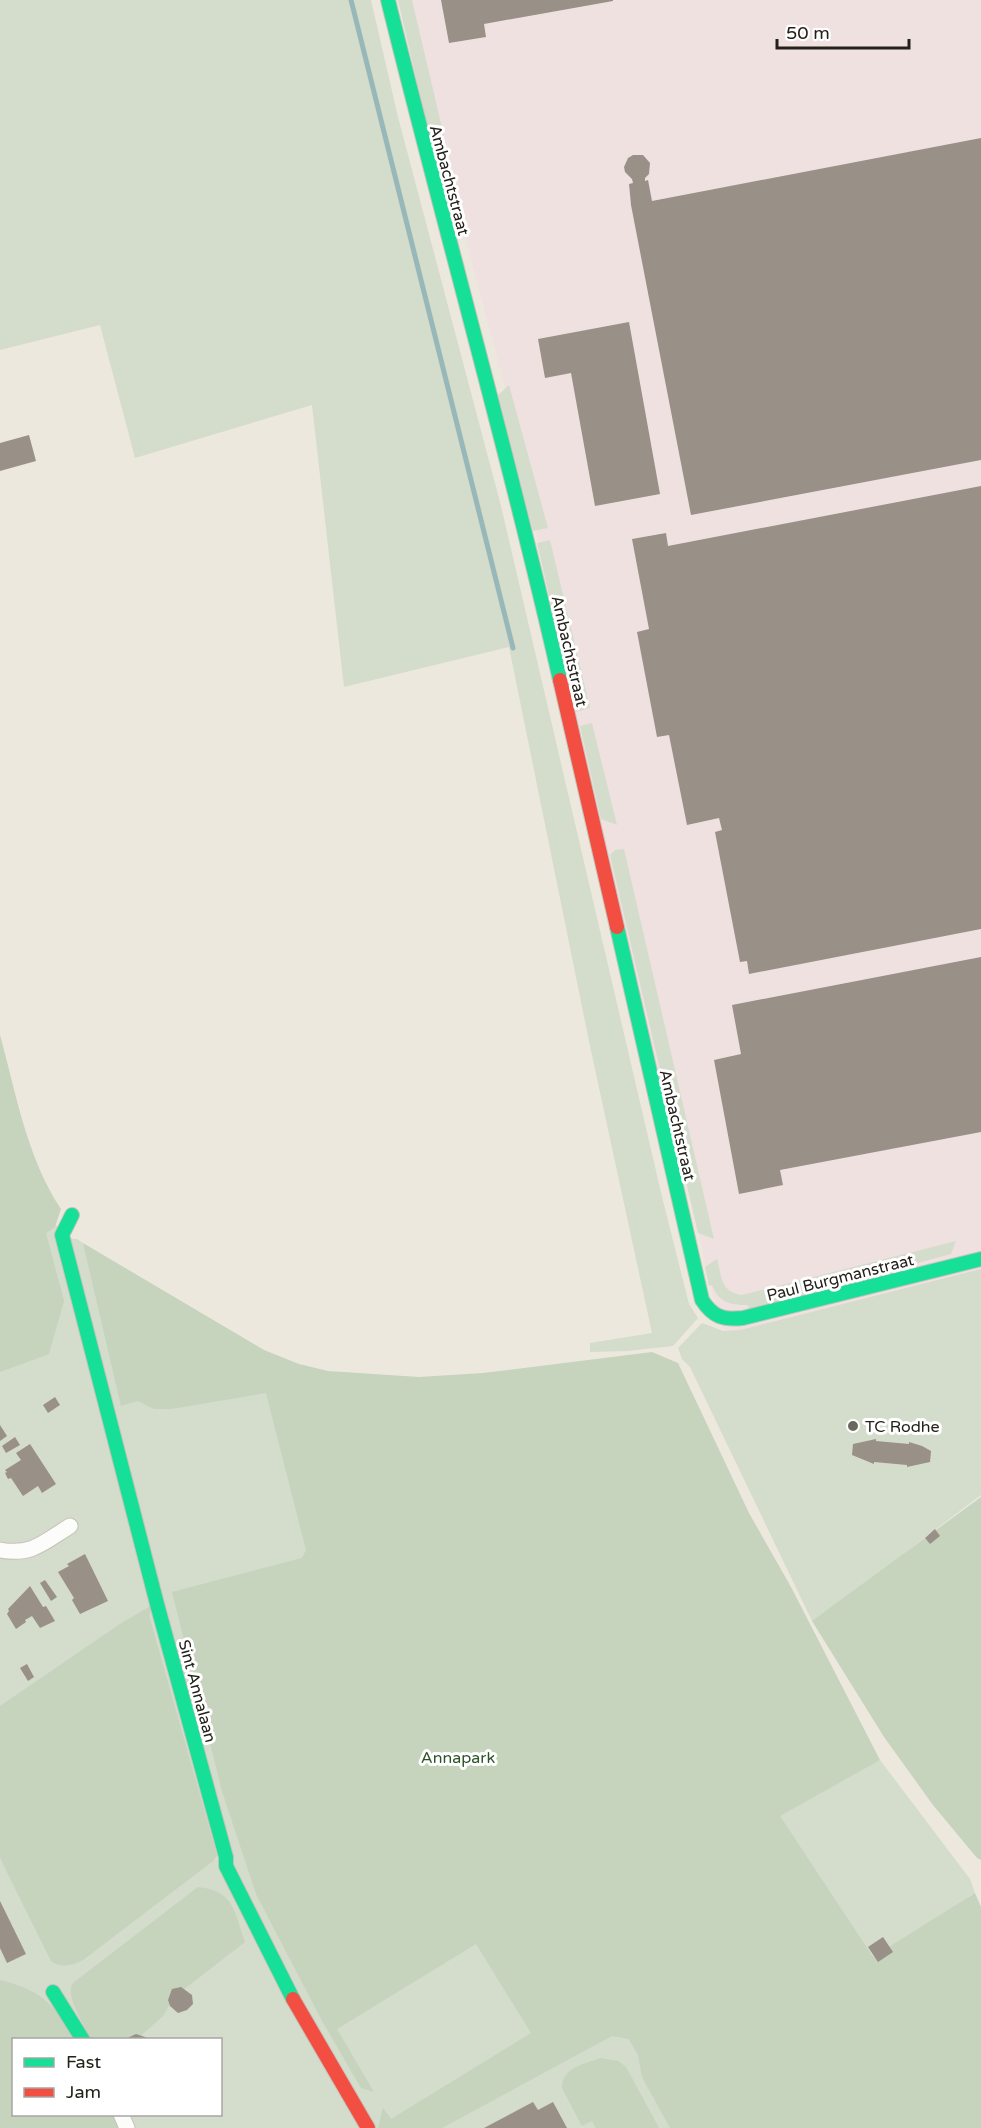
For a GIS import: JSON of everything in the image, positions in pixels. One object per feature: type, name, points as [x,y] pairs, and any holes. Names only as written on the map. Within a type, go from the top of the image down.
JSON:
[{"type":"street","name":"Ambachtstraat","points":[[388,0],[424,147],[528,540],[691,1256],[702,1300],[709,1312]]},
{"type":"street","name":"Sint Annalaan","points":[[72,1215],[62,1235],[226,1857],[226,1866],[298,2009],[368,2128]]},
{"type":"street","name":"Paul Burgmanstraat","points":[[709,1312],[724,1321],[743,1318],[981,1259]]},
{"type":"street","points":[[0,1549],[16,1553],[30,1550],[70,1527]]},
{"type":"street","points":[[53,1992],[82,2038]]},
{"type":"shaded area","points":[[402,0],[981,0],[981,1286],[732,1347],[720,1321],[637,1001],[511,410]]},
{"type":"green space","points":[[0,0],[371,0],[398,117],[501,506],[663,1201],[689,1304],[698,1318],[673,1346],[590,1352],[590,1343],[652,1333],[590,1046],[509,647],[344,687],[312,405],[135,458],[100,325],[0,350]]},
{"type":"green space","points":[[398,0],[412,0],[444,136],[427,126]]},
{"type":"green space","points":[[509,385],[548,528],[533,531],[498,395]]},
{"type":"green space","points":[[550,540],[590,708],[576,712],[537,543]]},
{"type":"green space","points":[[592,723],[617,825],[601,819],[580,726]]},
{"type":"green space","points":[[624,849],[714,1239],[698,1233],[610,855],[615,850]]},
{"type":"green space","points":[[0,1035],[31,1147],[49,1189],[61,1209],[55,1227],[46,1233],[64,1301],[49,1354],[0,1372]]},
{"type":"green space","name":"Annapark","points":[[0,1053],[53,1223],[73,1239],[83,1243],[84,1247],[876,1762],[880,1760],[970,1879],[975,1893],[968,1897],[981,1936],[981,2128],[0,2128]]},
{"type":"green space","points":[[956,1241],[951,1254],[749,1309],[748,1305],[726,1302],[718,1296],[712,1285],[709,1286],[705,1267],[717,1259],[726,1287],[742,1295]]},
{"type":"green space","name":"Annapark","points":[[83,1243],[264,1350],[299,1364],[328,1371],[419,1377],[483,1373],[652,1352],[678,1363],[749,1513],[791,1587],[880,1760],[780,1816],[873,1957],[975,1893],[981,1907],[981,2128],[670,2128],[642,2077],[638,2055],[629,2039],[612,2036],[442,2128],[378,2128],[383,2108],[391,2119],[531,2033],[476,1944],[337,2029],[374,2092],[361,2088],[321,2019],[256,1894],[222,1791],[172,1592],[302,1558],[306,1550],[266,1393],[171,1409],[154,1409],[138,1401],[121,1406]]},
{"type":"green space","name":"TC Rodhe","points":[[981,1269],[981,1495],[906,1552],[883,1574],[880,1571],[877,1573],[880,1576],[812,1621],[690,1367],[682,1359],[678,1348],[702,1323],[723,1331],[740,1330]]},
{"type":"green space","points":[[981,1497],[981,1860],[933,1805],[884,1737],[812,1621]]},
{"type":"green space","points":[[154,1604],[149,1615],[217,1855],[213,1861],[83,1960],[71,1965],[59,1965],[51,1961],[0,1858],[0,1706],[120,1624]]},
{"type":"green space","points":[[198,1887],[219,1893],[226,1898],[235,1912],[245,1942],[174,1997],[163,2016],[138,2038],[90,2038],[73,2003],[71,1988],[73,1983]]},
{"type":"green space","points":[[0,1980],[26,1989],[45,2000],[60,2016],[74,2038],[12,2038],[12,2116],[114,2116],[120,2128],[0,2128]]},
{"type":"green space","points":[[601,2058],[618,2061],[626,2067],[659,2128],[596,2128],[592,2121],[582,2126],[562,2088],[563,2081],[566,2075],[576,2067]]},
{"type":"building","points":[[441,0],[613,1],[484,24],[486,37],[449,43]]},
{"type":"building","points":[[981,138],[981,460],[691,515],[631,205],[629,184],[633,183],[624,167],[628,158],[633,155],[643,155],[650,163],[649,174],[645,181],[648,180],[652,201]]},
{"type":"building","points":[[629,322],[660,494],[595,506],[571,373],[545,378],[538,339]]},
{"type":"building","points":[[29,435],[36,461],[0,471],[0,443]]},
{"type":"building","points":[[981,486],[981,929],[749,974],[747,961],[740,962],[715,832],[722,830],[719,818],[687,825],[669,735],[657,737],[637,632],[649,629],[632,539],[666,533],[668,546]]},
{"type":"building","points":[[981,957],[981,1132],[780,1170],[783,1185],[739,1194],[714,1060],[741,1054],[732,1005]]},
{"type":"building","points":[[55,1397],[60,1405],[48,1413],[43,1405]]},
{"type":"building","points":[[0,1425],[7,1436],[0,1441]]},
{"type":"building","points":[[15,1437],[20,1445],[6,1453],[2,1446]]},
{"type":"building","points":[[876,1439],[876,1441],[909,1444],[909,1442],[922,1446],[931,1451],[930,1462],[907,1467],[907,1465],[874,1462],[874,1464],[852,1455],[853,1444]]},
{"type":"building","points":[[30,1444],[56,1484],[42,1493],[38,1486],[23,1496],[11,1478],[8,1479],[5,1470],[21,1460],[16,1453]]},
{"type":"building","points":[[935,1529],[940,1536],[930,1544],[925,1538]]},
{"type":"building","points":[[85,1554],[108,1601],[80,1614],[72,1600],[74,1598],[58,1572]]},
{"type":"building","points":[[45,1580],[57,1597],[51,1601],[40,1583]]},
{"type":"building","points":[[30,1586],[55,1621],[40,1628],[32,1616],[16,1629],[7,1614],[8,1609]]},
{"type":"building","points":[[27,1664],[34,1677],[28,1681],[20,1668]]},
{"type":"building","points":[[0,1901],[26,1954],[7,1963],[0,1948]]},
{"type":"building","points":[[883,1937],[893,1952],[878,1962],[868,1947]]},
{"type":"building","points":[[181,1987],[192,1995],[193,2004],[187,2010],[178,2013],[170,2006],[168,2000],[172,1989]]},
{"type":"building","points":[[136,2034],[148,2038],[127,2038]]},
{"type":"building","points":[[533,2102],[538,2110],[553,2102],[567,2128],[484,2128]]},
{"type":"waterway","points":[[351,0],[513,648]]},
{"type":"traffic: fast","points":[[388,0],[519,509],[560,680]]},
{"type":"traffic: fast","points":[[617,927],[702,1300],[710,1310],[724,1318],[743,1318],[981,1259]]},
{"type":"traffic: fast","points":[[72,1215],[62,1235],[157,1604],[226,1857],[226,1866],[293,1999]]},
{"type":"traffic: fast","points":[[53,1992],[82,2038]]},
{"type":"traffic: jam","points":[[560,680],[617,927]]},
{"type":"traffic: jam","points":[[293,1999],[368,2128]]},
{"type":"place","name":"TC Rodhe","points":[[853,1426]]}]
